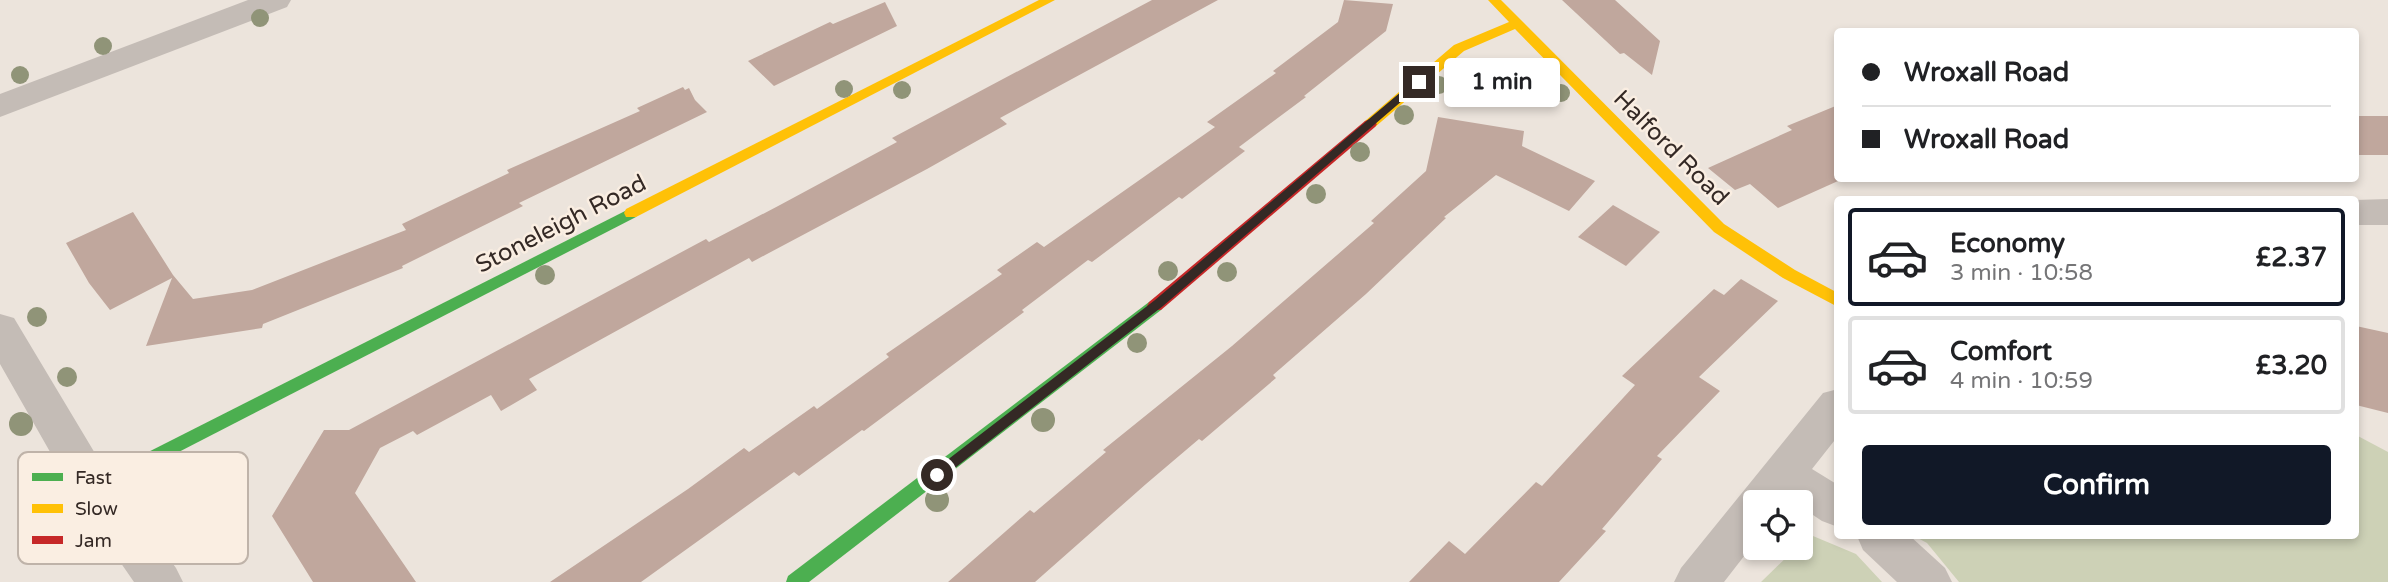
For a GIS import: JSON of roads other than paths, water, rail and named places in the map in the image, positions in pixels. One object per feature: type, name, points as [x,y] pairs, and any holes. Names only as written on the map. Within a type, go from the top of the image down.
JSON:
[{"type":"street","points":[[0,106],[276,0]]},
{"type":"street","name":"Stoneleigh Road","points":[[164,452],[1049,0]]},
{"type":"street","name":"Halford Road","points":[[1494,0],[1719,228],[1788,274],[1834,299]]},
{"type":"street","points":[[795,582],[1159,303],[1459,48],[1516,24]]},
{"type":"street","points":[[2359,212],[2388,212]]},
{"type":"street","points":[[0,329],[72,452]]},
{"type":"street","points":[[1834,410],[1772,488],[1834,507]]},
{"type":"street","points":[[1696,582],[1743,524]]},
{"type":"street","points":[[1883,539],[1929,582]]},
{"type":"street","points":[[147,564],[160,582]]}]
